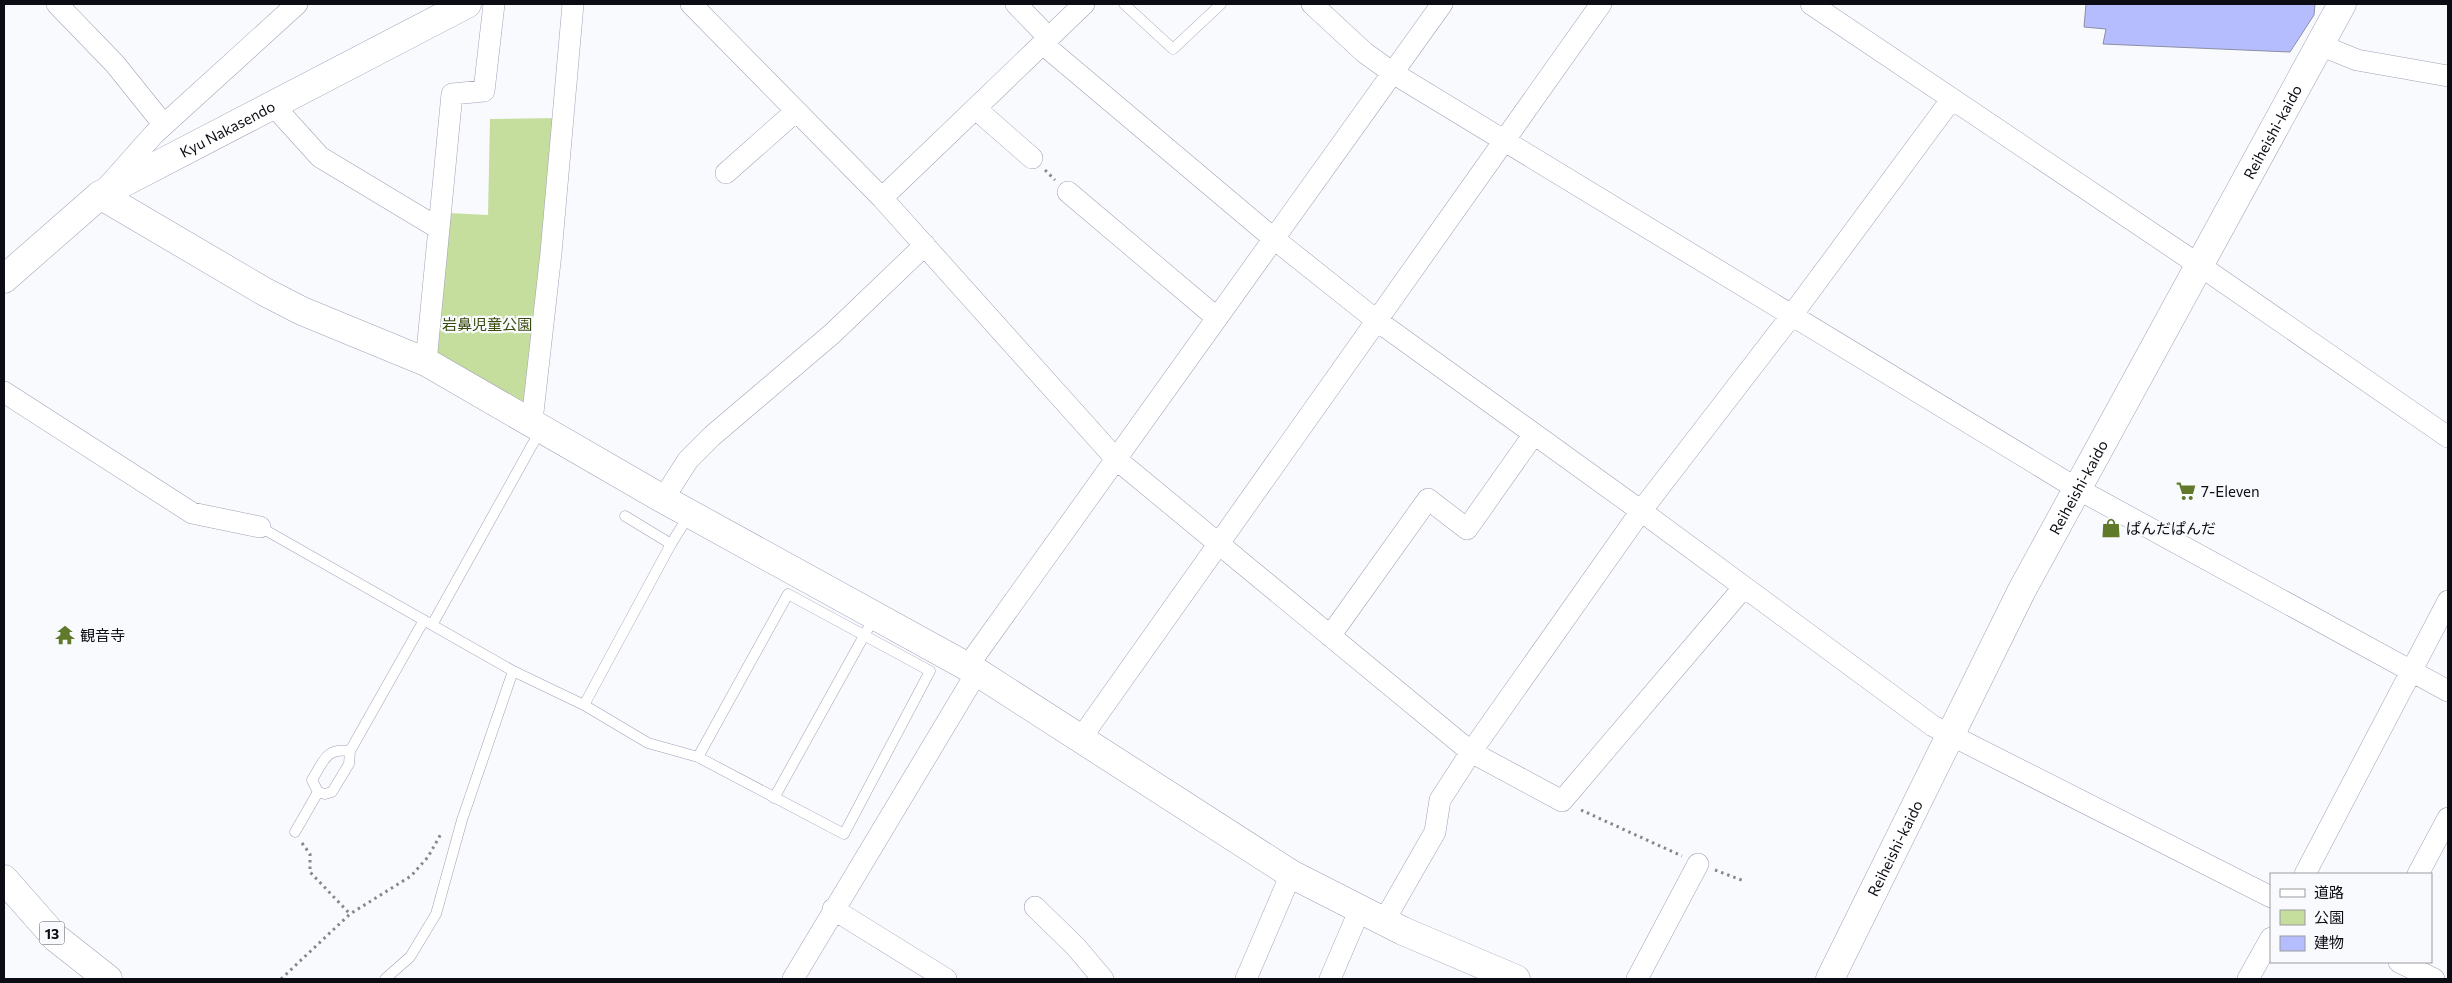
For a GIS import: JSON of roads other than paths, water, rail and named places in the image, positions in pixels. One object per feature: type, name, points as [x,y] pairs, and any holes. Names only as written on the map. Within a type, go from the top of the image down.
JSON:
[{"type":"street","points":[[57,4],[116,64],[164,125]]},
{"type":"street","points":[[296,4],[164,125],[100,195],[265,292],[302,311],[426,362],[689,514],[870,626],[972,670],[1291,874],[1384,921],[1516,979]]},
{"type":"street","name":"Kyu Nakasendo","points":[[8,269],[100,195],[467,4]]},
{"type":"street","points":[[426,362],[452,94],[484,91],[494,4]]},
{"type":"street","points":[[536,424],[573,4]]},
{"type":"street","points":[[691,4],[882,198],[1094,437],[1116,459],[1471,752],[1562,801],[1744,588]]},
{"type":"street","points":[[1016,4],[1046,41],[1273,238],[1376,320],[1641,511],[1933,726],[2270,896]]},
{"type":"street","points":[[882,198],[1084,4]]},
{"type":"street","points":[[1312,4],[1365,53],[1392,72],[2076,488],[2448,691]]},
{"type":"street","points":[[793,979],[972,670],[1116,459],[1442,4]]},
{"type":"street","points":[[1081,738],[1217,543],[1601,4]]},
{"type":"street","points":[[1811,4],[1951,100],[2199,264],[2448,437]]},
{"type":"street","name":"Reiheishi-kaido","points":[[1830,979],[2022,590],[2342,4]]},
{"type":"street","points":[[2320,45],[2357,60],[2448,76]]},
{"type":"street","points":[[1384,921],[1435,832],[1440,800],[1471,752],[1641,511],[1792,315],[1951,100]]},
{"type":"street","points":[[273,105],[320,157],[438,228]]},
{"type":"street","points":[[976,109],[1032,158]]},
{"type":"street","points":[[726,173],[796,111]]},
{"type":"street","points":[[1068,192],[1217,318]]},
{"type":"street","points":[[663,499],[688,460],[712,436],[833,333],[924,245]]},
{"type":"street","points":[[4,392],[192,513],[260,527]]},
{"type":"street","points":[[1330,636],[1428,499],[1467,529],[1534,434]]},
{"type":"street","points":[[2305,873],[2448,601]]},
{"type":"street","points":[[2419,873],[2448,818]]},
{"type":"street","points":[[1637,979],[1698,864]]},
{"type":"street","points":[[1246,979],[1291,874]]},
{"type":"street","name":"13","points":[[4,879],[56,938],[108,979]]},
{"type":"street","points":[[1035,907],[1076,947],[1103,979]]},
{"type":"street","points":[[833,909],[946,979]]},
{"type":"street","points":[[1330,979],[1360,909]]},
{"type":"street","points":[[2248,979],[2270,940]]},
{"type":"street","points":[[2401,963],[2434,979]]},
{"type":"lane","points":[[1124,4],[1173,49],[1221,4]]},
{"type":"lane","points":[[350,751],[337,750],[329,753],[312,780],[318,792],[325,794],[332,792],[349,764],[350,751],[428,622],[536,424]]},
{"type":"lane","points":[[584,705],[689,514]]},
{"type":"lane","points":[[624,516],[671,544]]},
{"type":"lane","points":[[260,527],[513,671],[584,705],[648,743],[698,757],[844,834],[930,671],[870,626],[788,594],[698,757]]},
{"type":"lane","points":[[774,798],[870,626]]},
{"type":"lane","points":[[385,979],[410,957],[436,914],[463,816],[513,671]]},
{"type":"lane","points":[[295,832],[318,792]]},
{"type":"place","name":"7-Eleven","points":[[2186,491]]},
{"type":"place","name":"ぱんだぱんだ","points":[[2111,528]]},
{"type":"place","name":"観音寺","points":[[65,635]]},
{"type":"park label","name":"岩鼻児童公園","points":[[487,324]]}]
